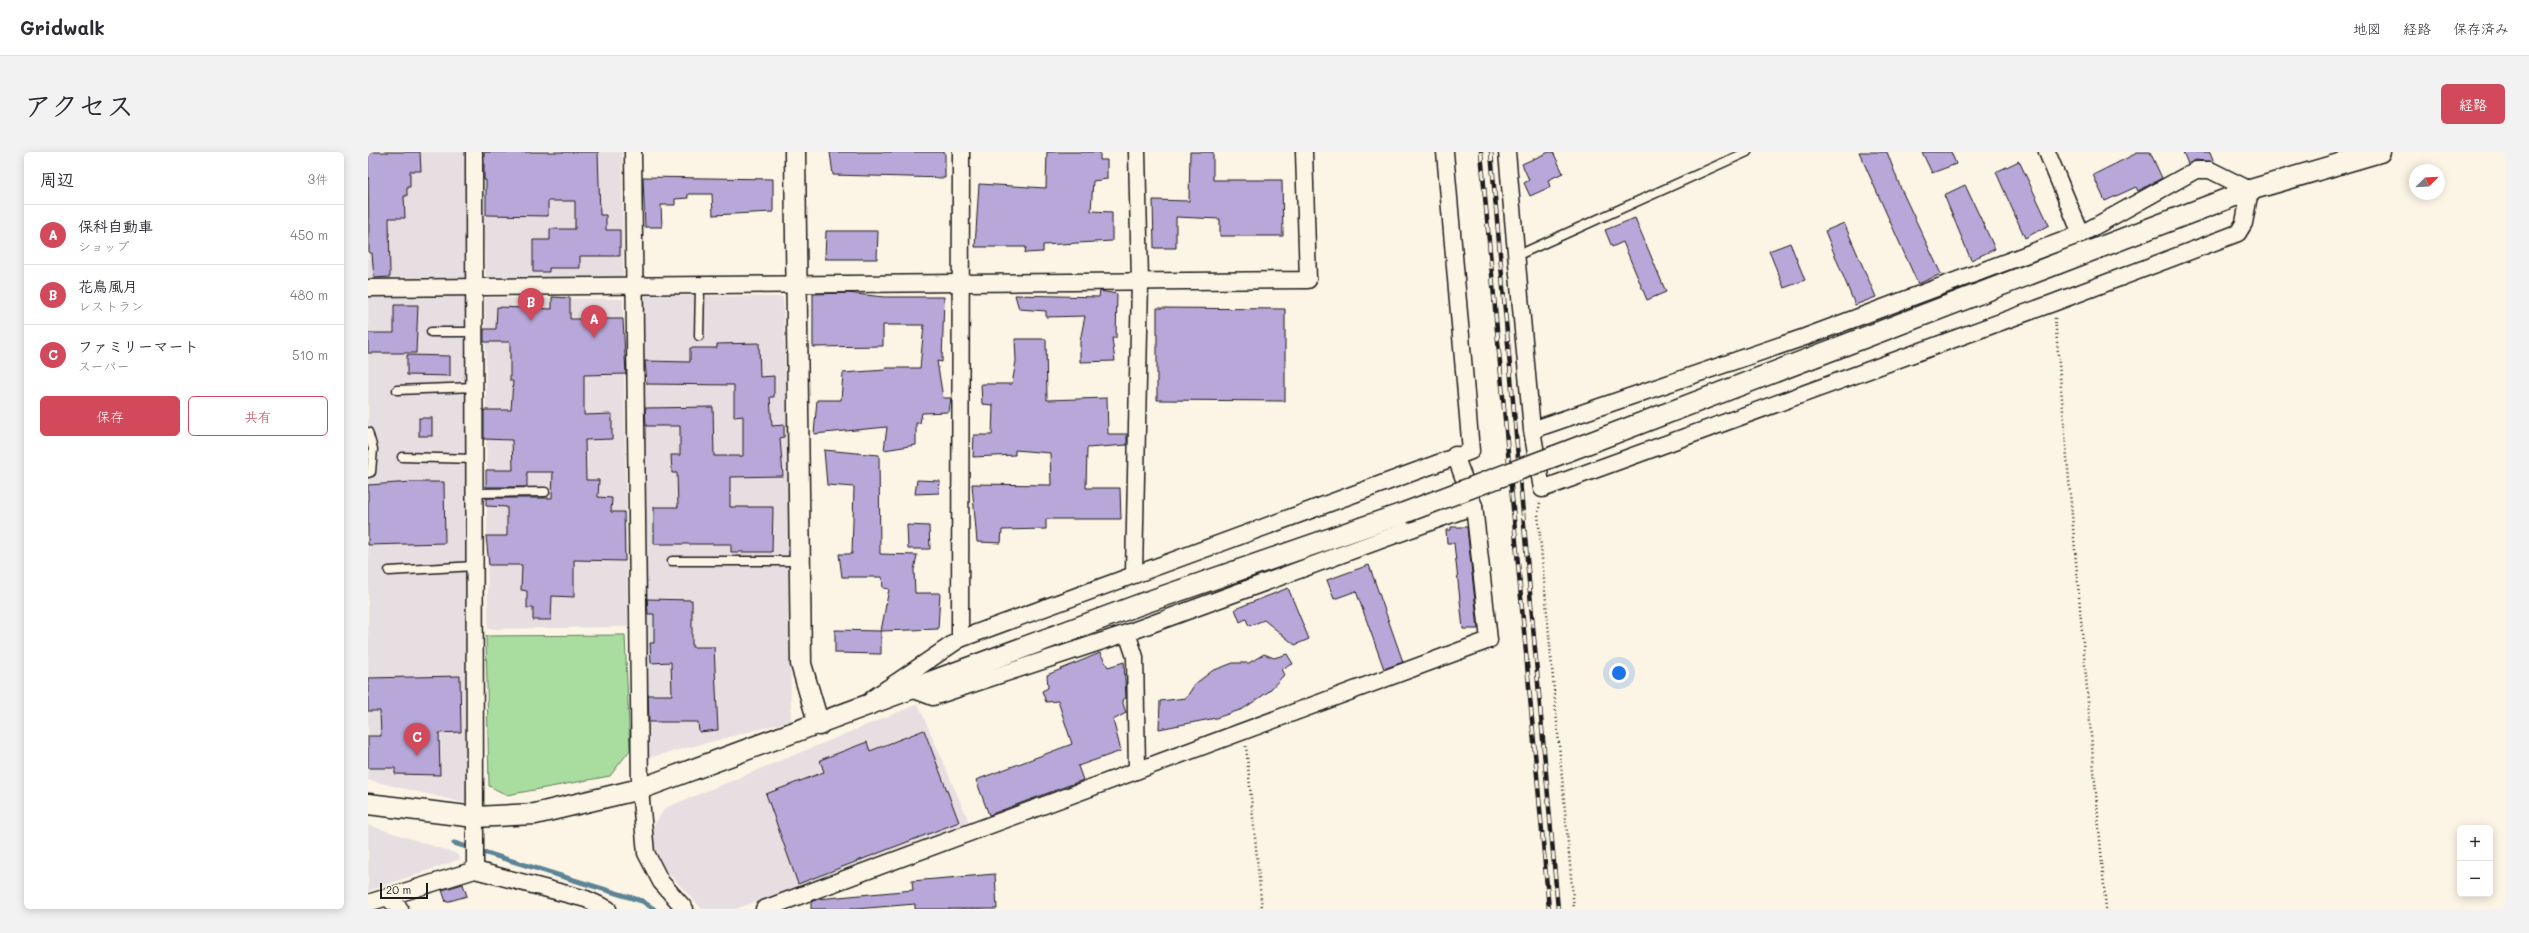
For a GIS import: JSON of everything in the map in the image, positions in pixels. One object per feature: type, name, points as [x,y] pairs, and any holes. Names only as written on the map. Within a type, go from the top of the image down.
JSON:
[{"type":"street","points":[[474,152],[476,288],[475,865]]},
{"type":"street","points":[[633,152],[640,789],[646,853],[661,882],[685,909]]},
{"type":"street","points":[[795,152],[801,664],[819,725]]},
{"type":"street","points":[[960,639],[961,152]]},
{"type":"street","points":[[1134,573],[1140,281],[1136,152]]},
{"type":"street","points":[[368,288],[1308,280],[1304,152]]},
{"type":"street","points":[[858,708],[960,639],[1134,573],[1455,455],[1470,451],[1446,152]]},
{"type":"street","points":[[1507,152],[1532,430],[1542,489],[2053,304],[2238,233],[2244,222],[2250,190]]},
{"type":"street","points":[[2048,152],[2081,234]]},
{"type":"street","points":[[368,804],[475,817],[535,814],[640,789],[819,725],[909,688],[1141,604],[1404,514],[2250,190],[2380,152]]},
{"type":"street","points":[[1532,430],[1805,337],[2081,234],[2196,170],[2210,170],[2250,190]]},
{"type":"street","points":[[764,909],[1244,729],[1489,640],[1474,506],[1455,455]]},
{"type":"street","points":[[909,688],[933,697],[1127,633],[1474,506]]},
{"type":"street","points":[[1127,633],[1135,657],[1137,769]]},
{"type":"street","points":[[368,903],[475,865],[586,899],[608,909]]},
{"type":"street","points":[[388,897],[400,909]]},
{"type":"lane","points":[[1516,256],[1747,152]]},
{"type":"lane","points":[[699,336],[700,286]]},
{"type":"lane","points":[[431,332],[476,332]]},
{"type":"lane","points":[[397,390],[475,387]]},
{"type":"lane","points":[[368,432],[372,449],[371,472],[368,473]]},
{"type":"lane","points":[[402,457],[475,459]]},
{"type":"lane","points":[[475,493],[546,492]]},
{"type":"lane","points":[[672,561],[800,561]]},
{"type":"lane","points":[[389,571],[475,566]]},
{"type":"path","points":[[2053,304],[2106,909]]},
{"type":"path","points":[[1542,489],[1538,514],[1574,909]]},
{"type":"path","points":[[1244,729],[1262,909]]},
{"type":"shaded area","points":[[368,152],[467,152],[469,278],[368,280]]},
{"type":"shaded area","points":[[480,152],[622,152],[623,277],[486,278]]},
{"type":"shaded area","points":[[368,295],[469,295],[469,804],[368,780]]},
{"type":"shaded area","points":[[635,295],[783,297],[788,453],[791,721],[648,758],[642,639]]},
{"type":"shaded area","points":[[485,298],[623,299],[628,627],[488,629]]},
{"type":"shaded area","points":[[918,704],[969,822],[736,909],[702,909],[662,866],[652,842],[654,825],[665,808]]},
{"type":"shaded area","points":[[368,825],[455,853],[461,859],[368,891]]},
{"type":"green space","points":[[625,635],[630,750],[610,776],[507,795],[489,786],[486,636]]},
{"type":"building","points":[[368,152],[420,152],[421,171],[410,171],[410,187],[407,187],[407,196],[404,196],[405,218],[389,218],[390,277],[374,278],[372,253],[369,253]]},
{"type":"building","points":[[484,152],[598,152],[600,215],[606,215],[606,230],[620,230],[620,256],[580,256],[580,268],[549,268],[549,272],[533,272],[533,240],[550,240],[550,229],[575,229],[575,201],[548,201],[548,216],[486,215]]},
{"type":"building","points":[[830,152],[945,152],[945,178],[833,175]]},
{"type":"building","points":[[1047,152],[1100,152],[1100,160],[1107,160],[1107,179],[1093,181],[1091,211],[1112,212],[1112,241],[1043,245],[1043,252],[1025,253],[1026,247],[975,247],[979,184],[1046,188]]},
{"type":"building","points":[[1190,152],[1213,152],[1213,180],[1282,180],[1283,236],[1220,236],[1220,219],[1176,217],[1176,248],[1154,248],[1153,200],[1189,201]]},
{"type":"building","points":[[1549,152],[1553,152],[1563,173],[1548,180],[1550,187],[1530,196],[1524,183],[1529,180],[1522,164]]},
{"type":"building","points":[[1859,152],[1887,152],[1901,189],[1941,274],[1918,284]]},
{"type":"building","points":[[1922,152],[1951,152],[1956,164],[1932,173]]},
{"type":"building","points":[[2139,152],[2150,152],[2162,178],[2138,191],[2136,187],[2105,201],[2093,175]]},
{"type":"building","points":[[2183,152],[2210,152],[2214,162],[2196,160],[2188,164]]},
{"type":"building","points":[[2019,161],[2049,225],[2025,238],[1996,172]]},
{"type":"building","points":[[643,177],[773,179],[773,212],[713,215],[712,194],[688,194],[688,198],[675,199],[675,205],[661,205],[662,227],[645,227]]},
{"type":"building","points":[[1965,185],[1995,249],[1971,260],[1944,195]]},
{"type":"building","points":[[1635,218],[1666,292],[1647,300],[1623,242],[1612,247],[1605,230]]},
{"type":"building","points":[[1844,223],[1876,297],[1855,305],[1825,231]]},
{"type":"building","points":[[826,231],[878,231],[877,259],[825,259]]},
{"type":"building","points":[[1790,243],[1805,280],[1784,288],[1769,251]]},
{"type":"building","points":[[1100,291],[1117,294],[1116,338],[1112,338],[1115,361],[1080,362],[1080,341],[1085,316],[1046,317],[1046,311],[1019,309],[1015,295],[1099,297]]},
{"type":"building","points":[[847,293],[884,297],[944,297],[942,362],[937,361],[943,398],[951,398],[949,412],[922,413],[920,423],[916,423],[916,445],[884,450],[887,427],[814,434],[817,400],[841,400],[843,373],[885,370],[886,368],[920,368],[924,325],[883,325],[883,346],[813,347],[813,294]]},
{"type":"building","points":[[552,297],[570,298],[570,319],[623,319],[626,374],[584,375],[584,415],[612,414],[612,439],[585,440],[586,480],[599,480],[598,497],[612,498],[611,512],[624,512],[625,561],[574,560],[574,597],[552,596],[551,620],[533,620],[533,608],[527,608],[527,591],[521,590],[522,565],[489,565],[486,536],[507,536],[507,507],[486,506],[486,498],[552,498],[553,472],[527,472],[527,487],[486,487],[486,470],[513,470],[512,440],[484,439],[484,410],[511,410],[513,381],[510,381],[510,342],[484,342],[484,329],[496,329],[497,307],[552,309]]},
{"type":"building","points":[[394,305],[418,305],[416,353],[368,353],[368,333],[394,333]]},
{"type":"building","points":[[1157,308],[1285,309],[1285,401],[1157,400]]},
{"type":"building","points":[[1015,339],[1046,339],[1047,400],[1107,398],[1108,434],[1127,434],[1127,445],[1087,448],[1086,488],[1120,488],[1121,519],[1046,519],[1046,529],[1002,530],[1001,543],[977,542],[972,484],[1051,485],[1050,453],[1015,450],[1015,455],[973,457],[974,435],[992,435],[993,405],[982,404],[981,384],[1012,384],[1016,361]]},
{"type":"building","points":[[759,343],[760,377],[774,376],[774,397],[770,397],[772,426],[784,425],[784,437],[780,438],[783,476],[730,477],[730,507],[773,507],[772,552],[731,552],[731,544],[654,544],[654,507],[678,507],[677,473],[672,473],[671,455],[680,455],[680,426],[646,426],[645,408],[713,407],[714,456],[743,456],[743,416],[734,417],[734,385],[647,384],[645,361],[690,362],[690,348],[717,348],[717,344]]},
{"type":"building","points":[[407,355],[450,356],[450,376],[407,375]]},
{"type":"building","points":[[419,418],[432,418],[432,436],[419,436]]},
{"type":"building","points":[[824,450],[879,455],[880,554],[917,555],[914,570],[915,593],[940,593],[938,629],[881,631],[889,589],[883,588],[882,577],[842,577],[839,554],[852,554],[854,487],[827,485]]},
{"type":"building","points":[[917,480],[940,481],[939,493],[915,494]]},
{"type":"building","points":[[412,482],[444,482],[445,543],[368,545],[368,485]]},
{"type":"building","points":[[907,525],[929,526],[930,549],[908,549]]},
{"type":"building","points":[[1451,527],[1467,527],[1478,629],[1463,629],[1454,543],[1447,543],[1446,530],[1451,530]]},
{"type":"building","points":[[1369,565],[1403,662],[1384,669],[1356,591],[1334,599],[1327,580]]},
{"type":"building","points":[[1288,588],[1309,639],[1295,645],[1264,620],[1249,626],[1246,619],[1240,622],[1235,609]]},
{"type":"building","points":[[647,599],[692,600],[692,647],[714,647],[718,730],[699,732],[698,722],[649,722],[648,695],[672,695],[671,662],[651,663],[650,643],[654,643],[654,614],[648,614]]},
{"type":"building","points":[[835,630],[881,631],[881,654],[835,653]]},
{"type":"building","points":[[1100,653],[1108,667],[1124,662],[1126,698],[1122,700],[1126,713],[1113,720],[1121,751],[1078,766],[1083,780],[989,815],[976,780],[1072,744],[1058,701],[1046,702],[1042,691],[1048,688],[1047,675]]},
{"type":"building","points":[[1264,654],[1274,658],[1287,654],[1293,664],[1281,669],[1284,675],[1268,692],[1243,709],[1216,718],[1159,729],[1160,701],[1186,698],[1195,684],[1212,671],[1233,663],[1249,663]]},
{"type":"building","points":[[460,676],[461,732],[439,733],[440,775],[395,774],[395,768],[368,768],[368,736],[381,736],[380,711],[368,711],[368,678]]},
{"type":"building","points":[[924,730],[959,822],[798,884],[766,794],[824,772],[820,760],[867,742],[870,751]]},
{"type":"building","points":[[995,874],[997,909],[915,909],[915,904],[856,909],[811,909],[811,902],[818,899],[913,890],[912,881]]},
{"type":"building","points":[[463,884],[467,896],[446,902],[442,890]]},
{"type":"waterway","points":[[454,843],[642,901],[654,909]]},
{"type":"railway","points":[[1481,152],[1549,909]]},
{"type":"railway","points":[[1491,152],[1558,909]]},
{"type":"place","name":"花鳥風月","points":[[531,321]]},
{"type":"place","name":"保科自動車","points":[[594,338]]},
{"type":"place","name":"ファミリーマート","points":[[417,756]]}]
